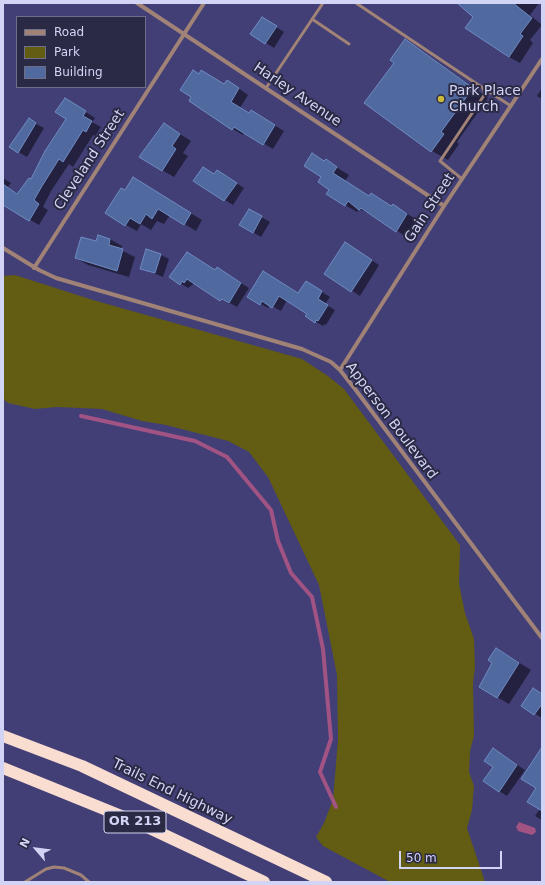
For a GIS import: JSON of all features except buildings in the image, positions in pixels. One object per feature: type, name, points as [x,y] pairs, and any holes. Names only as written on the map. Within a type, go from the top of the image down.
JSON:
[{"type":"highway","name":"Trails End Highway","points":[[3,736],[82,766],[326,882]]},
{"type":"highway","name":"OR 213","points":[[3,768],[141,824],[264,882]]},
{"type":"street","name":"Harley Avenue","points":[[137,3],[444,206]]},
{"type":"street","name":"Cleveland Street","points":[[34,268],[204,3]]},
{"type":"street","name":"Gain Street","points":[[340,370],[444,206],[542,59]]},
{"type":"street","name":"Apperson Boulevard","points":[[3,248],[34,268],[56,278],[302,349],[327,360],[340,370],[542,638]]},
{"type":"lane","points":[[266,88],[323,3]]},
{"type":"lane","points":[[356,3],[511,106]]},
{"type":"lane","points":[[312,19],[349,44]]},
{"type":"lane","points":[[462,179],[440,160],[484,94],[483,88]]},
{"type":"lane","points":[[25,882],[46,869],[54,867],[64,868],[82,875],[89,882]]},
{"type":"green space","points":[[15,275],[93,300],[302,359],[328,376],[344,389],[460,545],[459,584],[465,613],[474,639],[475,667],[473,683],[474,736],[470,751],[469,772],[474,786],[472,810],[467,828],[485,882],[390,882],[323,846],[316,837],[324,823],[333,800],[338,739],[337,675],[319,585],[268,477],[249,452],[228,441],[166,425],[142,421],[102,409],[57,407],[35,409],[8,403],[3,399],[3,276]]},
{"type":"shaded area","points":[[519,822],[535,828],[536,832],[532,835],[518,831],[516,827]]},
{"type":"waterway","points":[[81,416],[195,441],[227,457],[271,510],[278,541],[291,573],[312,597],[323,649],[331,739],[320,772],[336,807]]},
{"type":"place","name":"Park Place Church","points":[[441,99]]}]
